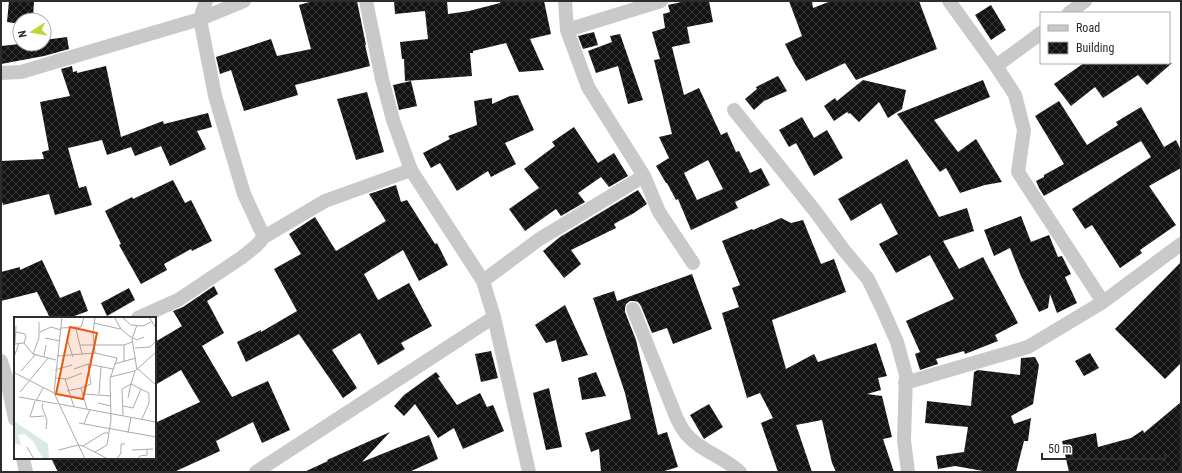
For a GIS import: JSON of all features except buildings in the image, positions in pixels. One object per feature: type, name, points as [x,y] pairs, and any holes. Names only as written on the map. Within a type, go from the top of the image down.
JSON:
[{"type":"street","points":[[206,1],[200,19],[217,104],[244,194],[264,237]]},
{"type":"street","points":[[1,74],[21,72],[200,19],[244,1]]},
{"type":"street","points":[[366,1],[382,79],[393,120],[411,170],[483,281],[494,317],[529,472]]},
{"type":"street","points":[[565,1],[567,30],[588,87],[644,176],[659,212],[693,263]]},
{"type":"street","points":[[567,30],[661,1]]},
{"type":"street","points":[[949,1],[1015,95],[1024,130],[1018,172],[1103,302]]},
{"type":"street","points":[[1070,12],[1085,1]]},
{"type":"street","points":[[996,66],[1040,34]]},
{"type":"street","points":[[734,110],[868,279],[882,308],[897,342],[906,375],[904,440],[908,472]]},
{"type":"street","points":[[140,317],[178,300],[241,258],[256,246],[264,237],[325,201],[411,170]]},
{"type":"street","points":[[483,281],[538,240],[644,176]]},
{"type":"street","points":[[905,383],[1028,347],[1103,302],[1181,244]]},
{"type":"street","points":[[633,309],[677,419],[687,435],[740,472]]},
{"type":"street","points":[[256,472],[494,317]]},
{"type":"street","points":[[1,362],[11,378],[14,409]]},
{"type":"street","points":[[23,459],[26,472]]}]
